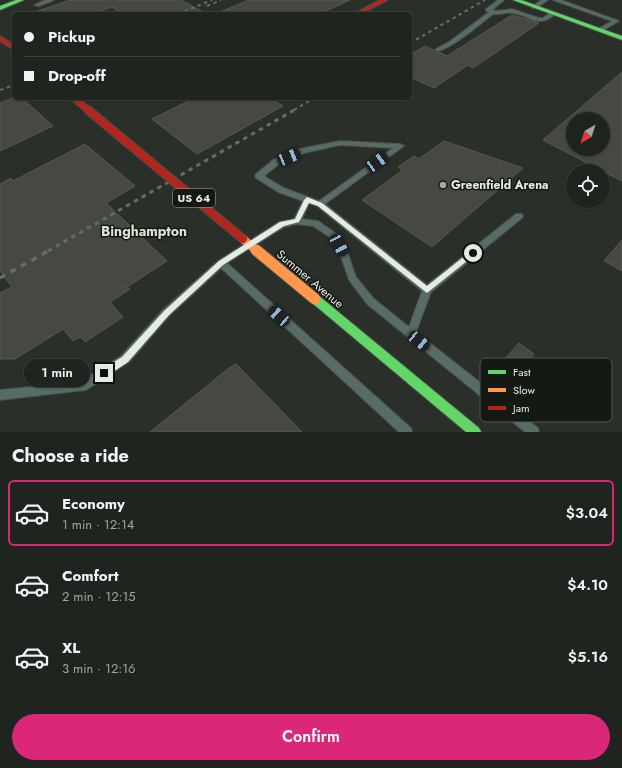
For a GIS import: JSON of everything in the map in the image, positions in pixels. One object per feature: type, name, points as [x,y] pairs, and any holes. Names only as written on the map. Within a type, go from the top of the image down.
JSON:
[{"type":"main road","points":[[0,8],[21,0]]},
{"type":"main road","points":[[361,12],[384,0]]},
{"type":"main road","points":[[516,0],[622,38]]},
{"type":"main road","points":[[0,38],[12,47]]},
{"type":"main road","name":"Summer Avenue","points":[[76,100],[475,432]]},
{"type":"lane","points":[[37,5],[50,0]]},
{"type":"lane","points":[[501,0],[488,10],[499,13],[512,11],[539,20],[545,19],[553,13]]},
{"type":"lane","points":[[534,7],[545,0]]},
{"type":"lane","points":[[556,0],[619,20]]},
{"type":"lane","points":[[566,18],[579,8]]},
{"type":"lane","points":[[438,50],[451,43],[492,12]]},
{"type":"lane","points":[[600,30],[619,20]]},
{"type":"lane","points":[[320,204],[400,146],[340,143],[302,151],[276,162],[259,176],[282,190],[320,204],[427,290]]},
{"type":"lane","points":[[297,220],[307,200]]},
{"type":"lane","points":[[411,334],[427,290],[519,216]]},
{"type":"lane","points":[[0,395],[82,386],[125,359],[166,313],[221,263],[282,224],[297,220],[315,223],[334,236],[344,254],[352,278],[370,301],[480,389]]},
{"type":"lane","points":[[221,263],[407,432]]},
{"type":"lane","points":[[521,422],[534,432]]},
{"type":"building","points":[[70,0],[181,0],[203,12],[120,12],[112,7],[98,12],[35,12]]},
{"type":"building","points":[[249,0],[350,0],[323,12],[220,12]]},
{"type":"building","points":[[512,15],[539,23],[473,68],[468,65],[434,88],[412,78],[412,54],[425,46],[434,50],[435,52],[439,52],[447,56]]},
{"type":"building","points":[[622,72],[622,181],[610,175],[610,164],[589,164],[574,156],[610,156],[610,112],[576,112]]},
{"type":"building","points":[[12,98],[12,100],[24,100],[53,126],[0,151],[0,103]]},
{"type":"building","points":[[191,100],[273,100],[283,106],[197,154],[152,119]]},
{"type":"building","points":[[566,120],[566,152],[543,140]]},
{"type":"building","name":"Greenfield Arena","points":[[444,141],[523,168],[432,247],[362,200],[403,170],[398,167],[414,156],[419,159]]},
{"type":"building","points":[[85,144],[135,186],[106,203],[167,261],[127,287],[130,289],[110,302],[123,317],[85,342],[80,337],[73,341],[63,329],[15,359],[0,359],[0,293],[12,287],[0,271],[0,184],[11,178],[13,181]]},
{"type":"building","points":[[622,240],[622,271],[604,261]]},
{"type":"building","points":[[519,343],[534,354],[531,358],[506,358]]},
{"type":"building","points":[[236,364],[302,432],[150,432],[229,368]]},
{"type":"railway","points":[[183,12],[212,0]]},
{"type":"railway","points":[[207,6],[221,0]]},
{"type":"railway","points":[[412,42],[485,0]]},
{"type":"railway","points":[[0,90],[12,86]]},
{"type":"railway","points":[[294,110],[311,100]]},
{"type":"railway","points":[[48,251],[296,109]]},
{"type":"railway","points":[[0,278],[50,250]]},
{"type":"traffic: fast","points":[[0,8],[21,0]]},
{"type":"traffic: fast","points":[[516,0],[622,38]]},
{"type":"traffic: fast","points":[[315,299],[475,432]]},
{"type":"traffic: jam","points":[[361,12],[384,0]]},
{"type":"traffic: jam","points":[[0,38],[12,47]]},
{"type":"traffic: jam","points":[[76,100],[243,239]]},
{"type":"traffic: slow","points":[[243,239],[315,299]]},
{"type":"place","name":"Greenfield Arena","points":[[443,185]]},
{"type":"district","name":"Binghampton","points":[[144,231]]},
{"type":"route","points":[[104,373],[125,359],[166,313],[221,263],[282,224],[297,220],[307,200],[320,204],[427,290],[473,253]]}]
